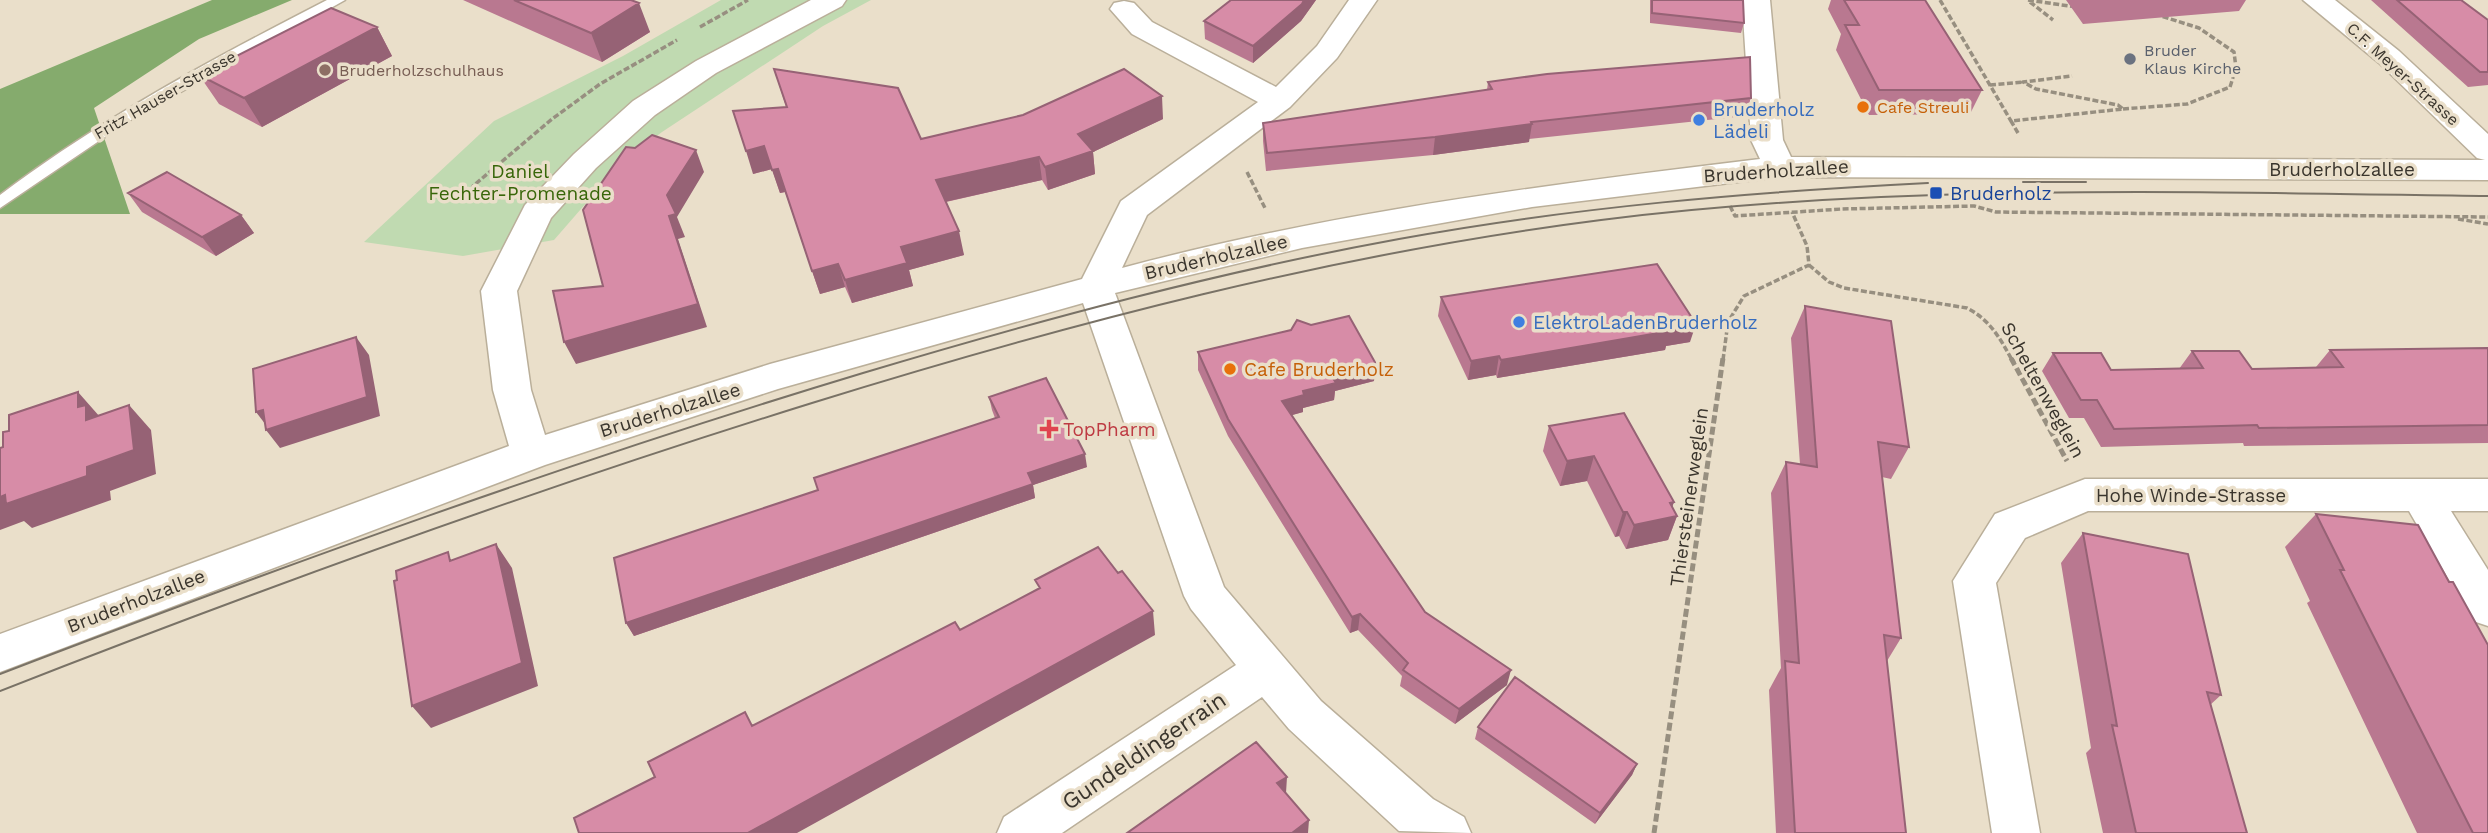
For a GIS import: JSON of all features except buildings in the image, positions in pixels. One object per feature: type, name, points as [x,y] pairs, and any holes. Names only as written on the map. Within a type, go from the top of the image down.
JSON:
[{"type":"street","points":[[531,454],[512,390],[499,291],[537,213],[585,161],[644,108],[706,67],[832,0]]},
{"type":"street","points":[[1363,0],[1327,52],[1279,102],[1133,208],[1095,287],[1206,596],[1315,724],[1416,815],[1447,833]]},
{"type":"street","points":[[1755,0],[1767,140],[1779,167]]},
{"type":"street","name":"C.F. Meyer-Strasse","points":[[2317,0],[2389,57],[2488,151]]},
{"type":"street","points":[[1124,9],[1142,28],[1279,102]]},
{"type":"street","name":"Bruderholzallee","points":[[0,653],[531,454],[770,379],[1176,265],[1370,226],[1532,197],[1779,167],[2488,170]]},
{"type":"street","name":"Hohe Winde-Strasse","points":[[2016,833],[1975,581],[2010,526],[2085,495],[2488,495]]},
{"type":"street","points":[[2421,496],[2488,608]]},
{"type":"street","name":"Gundeldingerrain","points":[[1021,833],[1266,669]]},
{"type":"lane","name":"Fritz Hauser-Strasse","points":[[0,203],[38,172],[117,122],[265,37],[338,0]]},
{"type":"path","points":[[1940,0],[2039,167]]},
{"type":"path","points":[[2027,0],[2088,9]]},
{"type":"path","points":[[2027,0],[2053,20]]},
{"type":"path","points":[[2011,121],[2187,104],[2230,87],[2236,68],[2234,52],[2199,28],[2156,14]]},
{"type":"path","points":[[1990,85],[2072,76]]},
{"type":"path","points":[[2023,82],[2036,89],[2118,105],[2123,109]]},
{"type":"path","points":[[1230,138],[1270,218]]},
{"type":"path","points":[[1735,216],[1974,206],[1996,212],[2488,216]]},
{"type":"path","points":[[1792,212],[1807,246],[1809,265]]},
{"type":"path","points":[[2445,217],[2488,224]]},
{"type":"path","name":"Scheltenweglein","points":[[1809,265],[1829,282],[1844,288],[1954,304],[1981,315],[1996,331],[2085,495]]},
{"type":"path","name":"Thiersteinerweglein","points":[[1654,833],[1728,322],[1744,296],[1809,265]]},
{"type":"green space","points":[[212,0],[292,0],[199,39],[94,108],[130,214],[0,214],[0,89]]},
{"type":"green space","name":"Daniel Fechter-Promenade","points":[[721,0],[871,0],[823,26],[662,132],[621,163],[554,240],[463,256],[364,242],[494,121],[623,56]]},
{"type":"tram line","points":[[2023,182],[2086,182]]},
{"type":"tram line","points":[[0,674],[321,554],[645,442],[863,373],[1130,298],[1331,252],[1531,218],[1729,196],[1928,183]]},
{"type":"tram line","points":[[0,691],[404,540],[709,435],[1006,345],[1104,319],[1203,294],[1401,252],[1601,220],[1822,200],[1933,195],[2155,192],[2488,196]]},
{"type":"place","name":"Bruder Klaus Kirche","points":[[2130,59]]},
{"type":"place","name":"Bruderholzschulhaus","points":[[325,70]]},
{"type":"place","name":"Cafe Streuli","points":[[1863,107]]},
{"type":"place","name":"Bruderholz Lädeli","points":[[1699,120]]},
{"type":"place","name":"Bruderholz","points":[[1936,193]]},
{"type":"place","name":"ElektroLadenBruderholz","points":[[1519,322]]},
{"type":"place","name":"Cafe Bruderholz","points":[[1230,369]]},
{"type":"place","name":"TopPharm","points":[[1049,429]]}]
